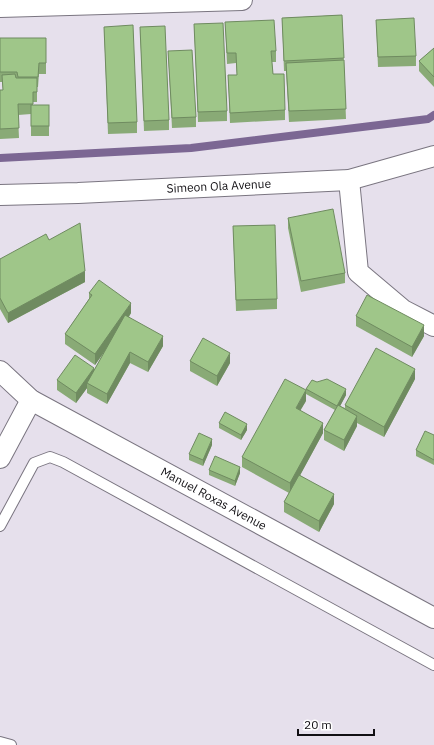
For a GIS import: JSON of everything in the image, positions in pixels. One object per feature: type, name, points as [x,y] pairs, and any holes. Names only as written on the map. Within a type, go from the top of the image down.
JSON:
[{"type":"street","points":[[0,7],[242,0]]},
{"type":"street","name":"Simeon Ola Avenue","points":[[0,195],[78,194],[349,180],[434,156]]},
{"type":"street","points":[[349,180],[358,272],[402,310],[434,326]]},
{"type":"street","name":"Manuel Roxas Avenue","points":[[0,371],[31,400],[434,618]]},
{"type":"street","points":[[0,458],[31,400]]},
{"type":"lane","points":[[0,526],[34,463],[50,457],[63,462],[434,665]]},
{"type":"lane","points":[[0,742],[11,745]]},
{"type":"building","points":[[342,15],[344,58],[284,61],[282,18]]},
{"type":"building","points":[[414,18],[416,56],[378,57],[376,20]]},
{"type":"building","points":[[274,20],[276,51],[271,51],[273,74],[284,74],[285,110],[230,113],[228,75],[237,75],[236,53],[227,53],[225,22]]},
{"type":"building","points":[[223,23],[227,111],[198,112],[194,24]]},
{"type":"building","points":[[133,25],[137,122],[108,123],[104,27]]},
{"type":"building","points":[[165,26],[169,120],[144,121],[140,27]]},
{"type":"building","points":[[0,38],[46,38],[46,63],[39,63],[38,77],[18,77],[17,72],[0,72]]},
{"type":"building","points":[[434,48],[434,77],[419,61]]},
{"type":"building","points":[[192,50],[196,117],[172,118],[168,51]]},
{"type":"building","points":[[344,60],[346,109],[289,111],[286,63]]},
{"type":"building","points":[[15,74],[16,78],[37,78],[37,92],[33,92],[33,104],[18,104],[19,128],[0,129],[0,90],[3,90],[2,75]]},
{"type":"building","points":[[31,105],[49,105],[49,126],[31,126]]},
{"type":"building","points":[[333,209],[345,273],[301,281],[288,218]]},
{"type":"building","points":[[80,223],[85,271],[8,313],[0,298],[0,259],[46,234],[49,240]]},
{"type":"building","points":[[275,225],[277,299],[236,300],[233,226]]},
{"type":"building","points":[[99,280],[131,303],[95,354],[65,334],[92,295],[89,293]]},
{"type":"building","points":[[367,295],[424,325],[412,347],[356,316]]},
{"type":"building","points":[[125,315],[163,336],[148,362],[130,352],[107,394],[87,383]]},
{"type":"building","points":[[203,338],[230,353],[217,376],[190,361]]},
{"type":"building","points":[[376,348],[415,369],[384,427],[345,405]]},
{"type":"building","points":[[75,355],[94,368],[76,393],[57,380]]},
{"type":"building","points":[[285,379],[306,390],[296,408],[323,423],[290,483],[242,457]]},
{"type":"building","points":[[327,379],[346,389],[337,406],[306,389],[312,380],[317,382]]},
{"type":"building","points":[[338,405],[357,416],[344,440],[324,430]]},
{"type":"building","points":[[225,412],[247,424],[241,435],[219,423]]},
{"type":"building","points":[[425,431],[434,435],[434,460],[416,450]]},
{"type":"building","points":[[199,433],[212,439],[203,460],[189,454]]},
{"type":"building","points":[[215,456],[240,467],[235,481],[209,470]]},
{"type":"building","points":[[299,475],[334,494],[319,521],[284,502]]},
{"type":"waterway","points":[[0,158],[191,148],[428,119],[434,115]]}]
